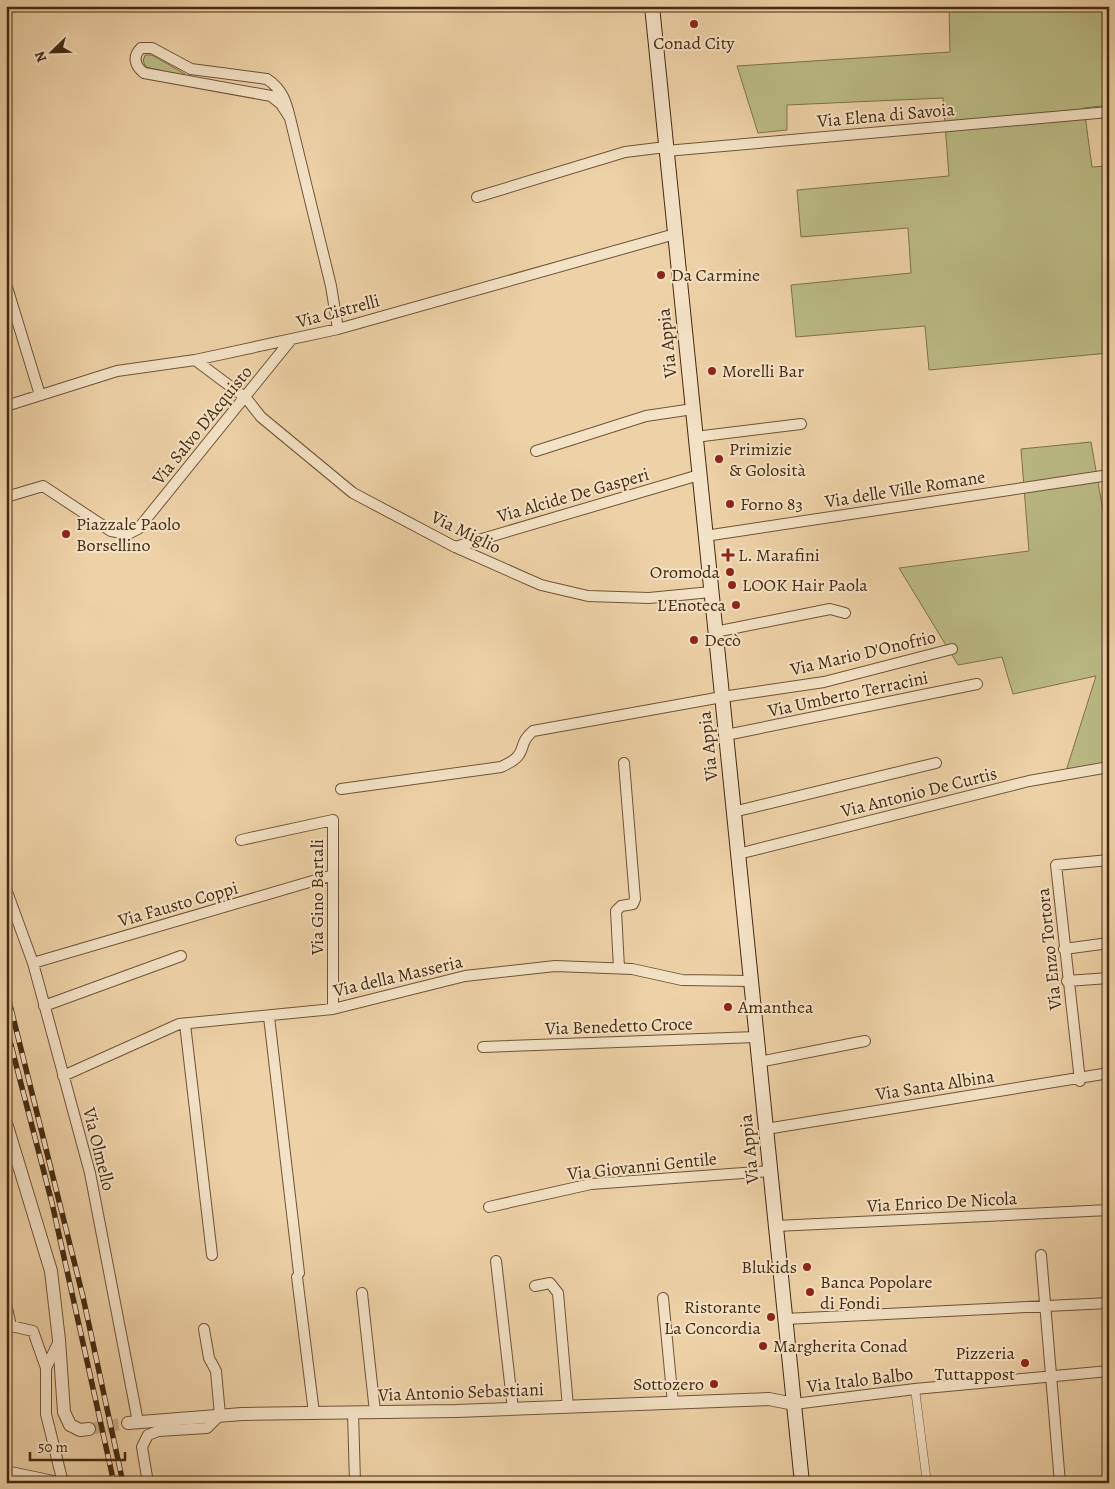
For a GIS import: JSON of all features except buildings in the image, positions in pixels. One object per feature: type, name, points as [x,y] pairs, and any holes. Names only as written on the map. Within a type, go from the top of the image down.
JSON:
[{"type":"main road","name":"Via Appia","points":[[652,6],[802,1483]]},
{"type":"street","points":[[290,118],[281,104],[271,96],[144,73],[135,62],[136,53],[141,48],[152,48],[190,69],[267,80],[277,86],[285,99],[290,118],[331,286],[338,329]]},
{"type":"street","name":"Via Elena di Savoia","points":[[477,197],[625,152],[1109,112]]},
{"type":"street","name":"Via Cistrelli","points":[[6,406],[117,371],[195,360],[290,341],[338,329],[675,234]]},
{"type":"street","points":[[6,284],[40,396]]},
{"type":"street","name":"Via Salvo D'Acquisto","points":[[6,497],[42,486],[111,531],[128,534],[138,529],[246,398],[290,341]]},
{"type":"street","name":"Via Miglio","points":[[195,360],[246,398],[261,417],[353,492],[455,546],[541,585],[588,596],[649,598],[711,592]]},
{"type":"street","points":[[536,451],[646,416],[692,409]]},
{"type":"street","points":[[695,437],[802,424]]},
{"type":"street","name":"Via delle Ville Romane","points":[[705,536],[1109,475]]},
{"type":"street","name":"Via Alcide De Gasperi","points":[[455,546],[699,476]]},
{"type":"street","points":[[715,632],[830,609],[845,614]]},
{"type":"street","name":"Via Mario D'Onofrio","points":[[341,789],[501,767],[515,761],[522,752],[526,737],[533,731],[722,697],[824,682],[952,649]]},
{"type":"street","name":"Via Umberto Terracini","points":[[726,735],[977,684]]},
{"type":"street","points":[[619,968],[616,911],[621,906],[633,904],[635,899],[624,763]]},
{"type":"street","points":[[734,812],[936,763]]},
{"type":"street","name":"Via Antonio De Curtis","points":[[738,854],[1030,781],[1109,767]]},
{"type":"street","name":"Via Gino Bartali","points":[[241,840],[333,820],[333,1009]]},
{"type":"street","name":"Via Enzo Tortora","points":[[1080,1079],[1067,981],[1056,865],[1109,860]]},
{"type":"street","name":"Via Fausto Coppi","points":[[33,963],[333,875]]},
{"type":"street","name":"Via Olmello","points":[[6,889],[33,963],[90,1173],[133,1422]]},
{"type":"street","points":[[1064,949],[1109,943]]},
{"type":"street","points":[[44,1006],[181,956]]},
{"type":"street","name":"Via della Masseria","points":[[63,1076],[179,1024],[269,1017],[333,1009],[465,976],[556,966],[632,969],[682,980],[751,981]]},
{"type":"street","points":[[1067,981],[1109,978]]},
{"type":"street","points":[[269,1017],[314,1413]]},
{"type":"street","points":[[185,1024],[212,1255]]},
{"type":"street","name":"Via Benedetto Croce","points":[[483,1047],[756,1037]]},
{"type":"street","points":[[759,1062],[865,1040]]},
{"type":"street","name":"Via Santa Albina","points":[[766,1128],[1109,1073]]},
{"type":"street","points":[[6,1123],[51,1271],[59,1340],[64,1412],[70,1424],[80,1430],[89,1429]]},
{"type":"street","name":"Via Giovanni Gentile","points":[[489,1207],[592,1184],[770,1171]]},
{"type":"street","name":"Via Enrico De Nicola","points":[[776,1226],[1109,1210]]},
{"type":"street","points":[[1041,1256],[1060,1483]]},
{"type":"street","points":[[496,1261],[513,1409]]},
{"type":"street","points":[[535,1286],[550,1283],[558,1293],[568,1407]]},
{"type":"street","points":[[362,1293],[375,1412]]},
{"type":"street","points":[[663,1298],[673,1402]]},
{"type":"street","points":[[785,1319],[1045,1308],[1109,1303]]},
{"type":"street","points":[[6,1304],[11,1326],[33,1331],[46,1368],[46,1414],[63,1483],[6,1471]]},
{"type":"street","points":[[148,1483],[142,1447],[148,1435],[158,1431],[207,1428],[220,1415],[216,1371],[209,1358],[204,1329]]},
{"type":"street","points":[[46,1368],[59,1340]]},
{"type":"street","name":"Via Italo Balbo","points":[[794,1404],[915,1389],[1109,1371]]},
{"type":"street","points":[[915,1389],[926,1483]]},
{"type":"street","name":"Via Antonio Sebastiani","points":[[133,1422],[220,1415],[513,1409],[769,1399],[794,1404]]},
{"type":"street","points":[[353,1412],[355,1483]]},
{"type":"green space","points":[[949,6],[1109,6],[1109,105],[1084,108],[1092,167],[1109,166],[1109,353],[929,370],[925,326],[796,337],[791,285],[911,273],[908,228],[801,237],[797,190],[949,176],[943,98],[787,105],[787,130],[758,133],[737,66],[950,52]]},
{"type":"green space","points":[[145,55],[152,55],[185,74],[181,75],[146,67],[143,61]]},
{"type":"green space","points":[[1091,442],[1109,545],[1109,763],[1066,771],[1096,676],[1013,694],[1002,657],[958,665],[899,568],[1029,551],[1021,449]]},
{"type":"tunnel","points":[[89,1429],[128,1423]]},
{"type":"railway","points":[[6,989],[83,1297],[123,1483]]},
{"type":"railway","points":[[6,1026],[52,1203],[114,1483]]},
{"type":"place","name":"Conad City","points":[[694,24]]},
{"type":"place","name":"Da Carmine","points":[[661,275]]},
{"type":"place","name":"Morelli Bar","points":[[712,371]]},
{"type":"place","name":"Primizie & Golosità","points":[[719,459]]},
{"type":"place","name":"Forno 83","points":[[730,504]]},
{"type":"place","name":"Piazzale Paolo Borsellino","points":[[66,534]]},
{"type":"place","name":"L. Marafini","points":[[728,555]]},
{"type":"place","name":"Oromoda","points":[[730,572]]},
{"type":"place","name":"LOOK Hair Paola","points":[[732,585]]},
{"type":"place","name":"L'Enoteca","points":[[736,605]]},
{"type":"place","name":"Decò","points":[[694,640]]},
{"type":"place","name":"Amanthea","points":[[728,1007]]},
{"type":"place","name":"Blukids","points":[[807,1267]]},
{"type":"place","name":"Banca Popolare di Fondi","points":[[810,1292]]},
{"type":"place","name":"Ristorante La Concordia","points":[[771,1317]]},
{"type":"place","name":"Margherita Conad","points":[[763,1346]]},
{"type":"place","name":"Pizzeria Tuttappost","points":[[1025,1363]]},
{"type":"place","name":"Sottozero","points":[[714,1384]]}]
